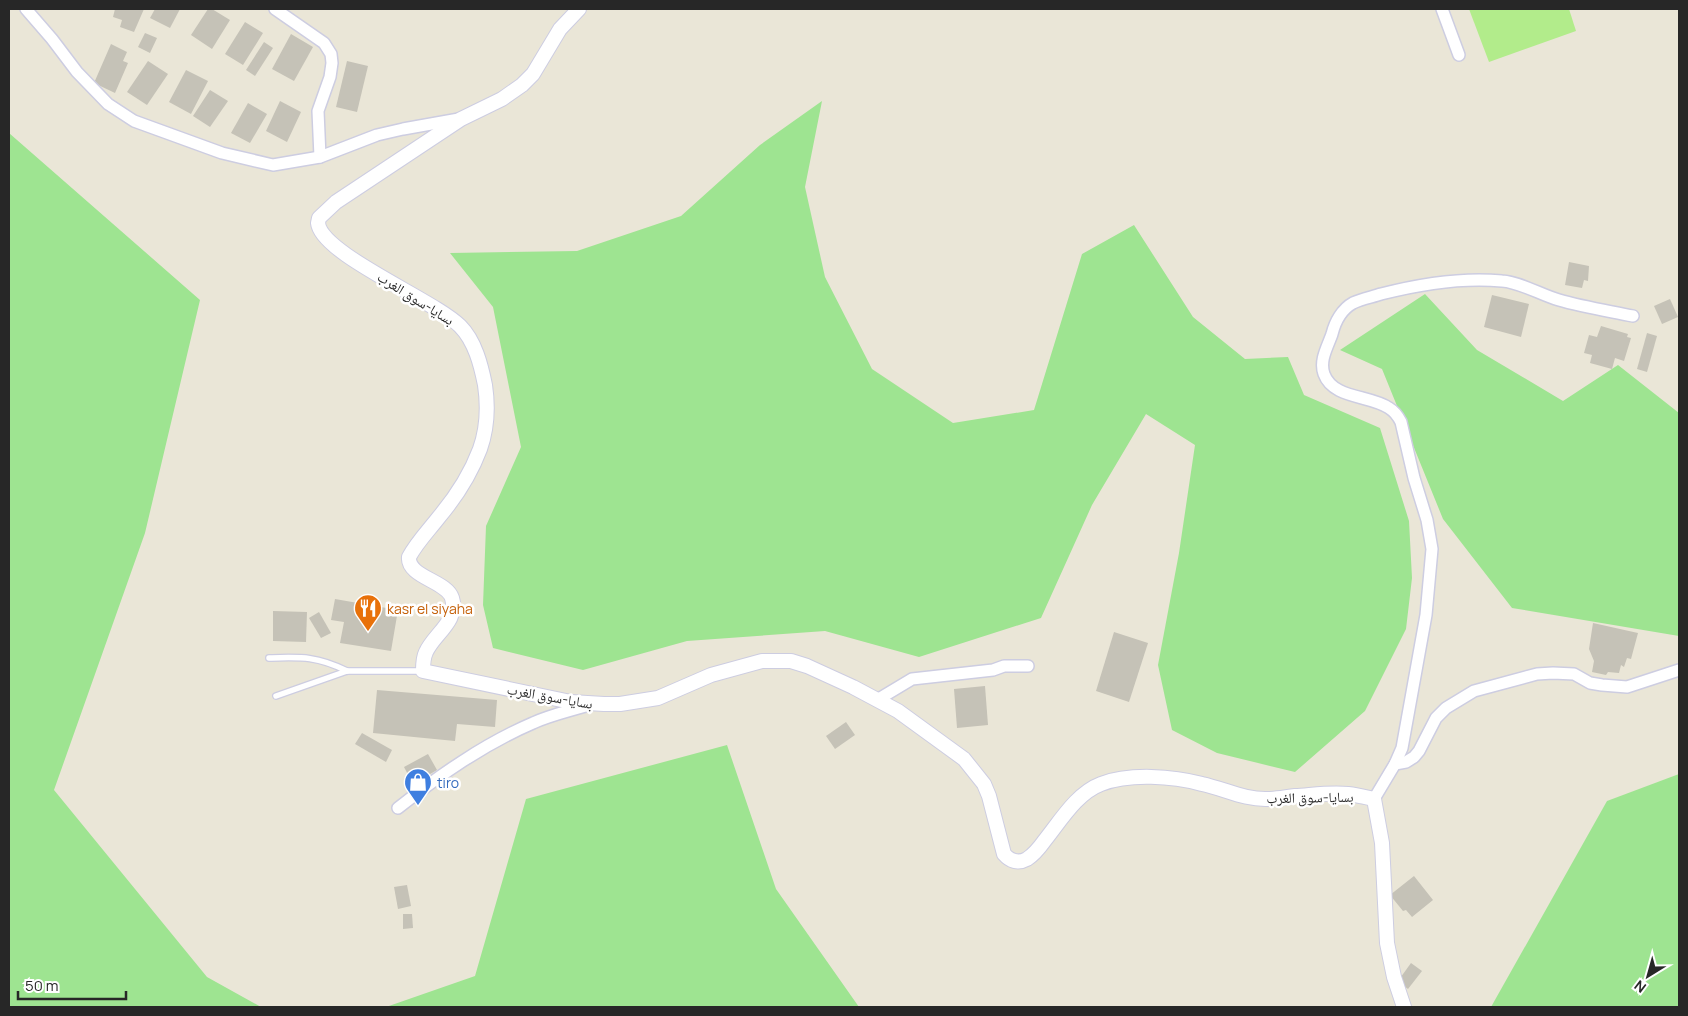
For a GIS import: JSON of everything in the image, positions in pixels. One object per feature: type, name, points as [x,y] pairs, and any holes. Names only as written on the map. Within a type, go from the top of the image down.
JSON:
[{"type":"street","points":[[26,9],[90,87],[108,104],[134,121],[222,153],[273,165],[320,157],[377,135],[460,119]]},
{"type":"street","points":[[275,9],[324,44],[331,54],[330,78],[318,111],[320,157]]},
{"type":"street","name":"بسايا-سوق الغرب","points":[[579,9],[560,29],[534,74],[522,85],[502,98],[460,119],[336,202],[319,218],[318,223],[323,235],[346,255],[435,308],[461,327],[473,347],[482,370],[486,410],[480,449],[459,489],[409,561],[418,572],[450,594],[453,600],[451,616],[426,652],[423,671],[563,700],[589,704],[620,704],[658,698],[711,675],[745,665],[776,660],[791,661],[814,668],[898,712],[964,759],[975,772],[990,796],[1004,854],[1008,859],[1020,862],[1035,853],[1087,791],[1110,781],[1127,778],[1176,778],[1248,797],[1268,799],[1346,794],[1374,799],[1382,843],[1387,943],[1394,977],[1404,1007]]},
{"type":"street","points":[[1442,9],[1459,55]]},
{"type":"street","points":[[1374,799],[1395,764],[1402,748],[1425,624],[1432,549],[1427,520],[1412,470],[1401,422],[1397,414],[1388,407],[1332,386],[1324,376],[1322,366],[1334,326],[1342,313],[1351,304],[1404,288],[1438,282],[1504,281],[1559,294],[1633,316]]},
{"type":"street","points":[[878,700],[912,679],[993,670],[1004,666],[1028,666]]},
{"type":"street","points":[[1395,764],[1406,762],[1414,757],[1420,751],[1436,718],[1446,708],[1474,691],[1529,676],[1553,673],[1574,674],[1590,683],[1627,688],[1679,670]]},
{"type":"street","points":[[398,808],[432,781],[474,753],[534,722],[589,704]]},
{"type":"lane","points":[[269,658],[315,659],[326,661],[347,671]]},
{"type":"lane","points":[[276,696],[347,671],[423,671]]},
{"type":"green space","points":[[1469,9],[1569,9],[1576,31],[1489,62]]},
{"type":"green space","points":[[822,101],[805,187],[825,277],[872,369],[953,423],[1034,410],[1082,254],[1134,225],[1193,317],[1245,359],[1288,357],[1304,395],[1380,428],[1409,521],[1412,578],[1406,629],[1365,711],[1295,772],[1217,753],[1172,730],[1158,665],[1179,553],[1195,445],[1146,414],[1092,505],[1041,618],[919,657],[825,631],[687,641],[583,670],[493,648],[483,605],[486,526],[521,447],[493,307],[450,253],[577,251],[681,216],[760,145]]},
{"type":"green space","points":[[9,133],[200,300],[145,533],[54,790],[207,977],[261,1007],[9,1007]]},
{"type":"green space","points":[[1425,294],[1477,350],[1563,401],[1618,365],[1679,413],[1679,636],[1512,608],[1443,519],[1382,369],[1340,350]]},
{"type":"green space","points":[[727,745],[776,889],[859,1007],[386,1007],[475,976],[526,799]]},
{"type":"green space","points":[[1679,774],[1679,1007],[1491,1007],[1607,801]]},
{"type":"building","points":[[115,9],[144,9],[134,32],[120,27],[122,20],[113,17]]},
{"type":"building","points":[[155,9],[180,9],[170,28],[150,18]]},
{"type":"building","points":[[208,9],[212,9],[230,20],[212,49],[191,35]]},
{"type":"building","points":[[245,22],[263,33],[243,65],[225,54]]},
{"type":"building","points":[[145,33],[157,38],[150,53],[138,47]]},
{"type":"building","points":[[291,34],[313,47],[294,81],[272,69]]},
{"type":"building","points":[[264,42],[273,48],[255,76],[246,70]]},
{"type":"building","points":[[111,44],[127,52],[123,61],[128,63],[115,93],[94,83]]},
{"type":"building","points":[[148,61],[168,74],[147,105],[127,92]]},
{"type":"building","points":[[347,61],[368,66],[357,112],[336,107]]},
{"type":"building","points":[[186,70],[208,81],[191,114],[169,102]]},
{"type":"building","points":[[210,90],[228,101],[210,127],[193,116]]},
{"type":"building","points":[[280,101],[301,112],[287,142],[266,131]]},
{"type":"building","points":[[248,103],[267,114],[250,143],[231,133]]},
{"type":"building","points":[[1569,262],[1589,266],[1588,281],[1584,280],[1582,288],[1565,285]]},
{"type":"building","points":[[1492,295],[1529,304],[1521,337],[1484,327]]},
{"type":"building","points":[[1670,299],[1678,317],[1662,324],[1654,306]]},
{"type":"building","points":[[1601,326],[1628,334],[1627,337],[1631,338],[1624,361],[1615,358],[1612,369],[1590,363],[1592,355],[1584,353],[1589,335],[1597,337]]},
{"type":"building","points":[[1647,333],[1657,336],[1647,372],[1637,369]]},
{"type":"building","name":"kasr el siyaha","points":[[335,599],[398,610],[391,651],[340,643],[344,622],[331,620]]},
{"type":"building","points":[[273,611],[307,612],[306,642],[273,641]]},
{"type":"building","points":[[319,612],[331,633],[321,638],[309,618]]},
{"type":"building","points":[[1593,623],[1638,633],[1631,659],[1627,658],[1624,667],[1621,665],[1619,673],[1608,672],[1606,675],[1592,672],[1594,661],[1589,649]]},
{"type":"building","points":[[1114,632],[1148,643],[1129,702],[1096,691]]},
{"type":"building","points":[[985,686],[988,725],[957,728],[954,689]]},
{"type":"building","points":[[377,690],[497,700],[495,727],[457,724],[455,741],[373,733]]},
{"type":"building","points":[[846,722],[855,735],[835,749],[826,736]]},
{"type":"building","points":[[362,733],[392,750],[386,762],[355,744]]},
{"type":"building","points":[[428,754],[437,770],[413,784],[404,767]]},
{"type":"building","points":[[1414,876],[1433,900],[1412,917],[1406,910],[1403,911],[1390,895]]},
{"type":"building","points":[[407,885],[411,906],[398,909],[394,887]]},
{"type":"building","points":[[403,914],[412,914],[413,928],[403,929]]},
{"type":"building","points":[[1411,963],[1422,971],[1408,989],[1398,981]]},
{"type":"place","name":"kasr el siyaha","points":[[368,632]]},
{"type":"place","name":"tiro","points":[[418,806]]}]
